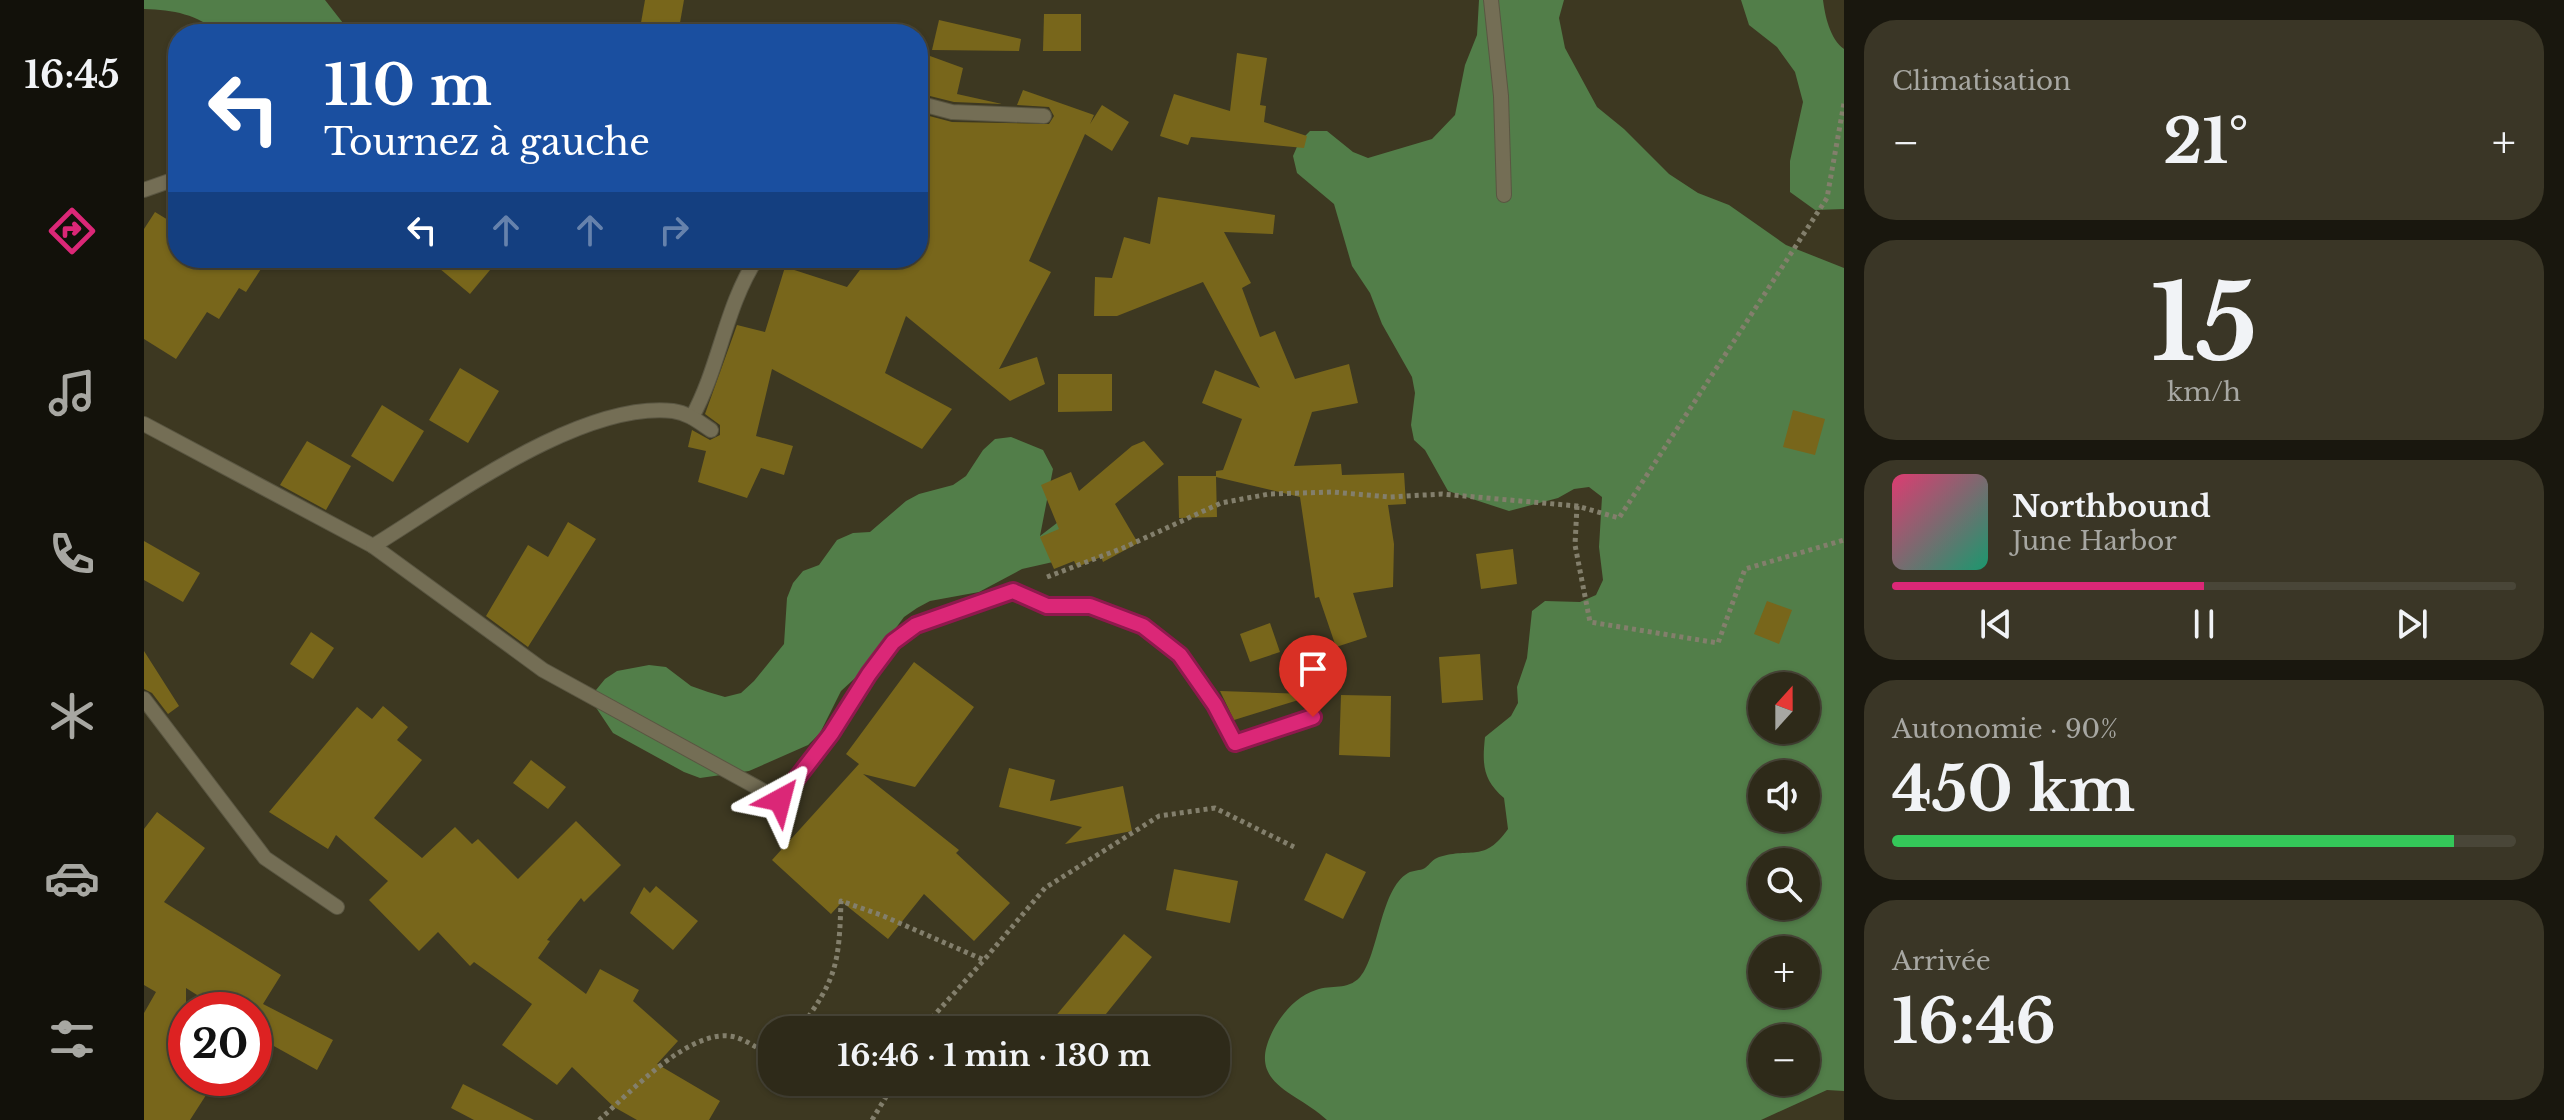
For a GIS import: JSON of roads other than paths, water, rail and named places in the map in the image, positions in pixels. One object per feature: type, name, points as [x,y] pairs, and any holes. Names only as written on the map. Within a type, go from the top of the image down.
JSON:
[{"type":"lane","points":[[1491,0],[1501,96],[1504,195]]},
{"type":"lane","points":[[928,106],[952,112],[1044,116]]},
{"type":"lane","points":[[144,190],[168,182]]},
{"type":"lane","points":[[692,417],[701,402],[727,319],[751,268]]},
{"type":"lane","points":[[373,546],[480,480],[579,428],[648,412],[674,411],[692,417],[711,430]]},
{"type":"lane","points":[[144,424],[373,546],[543,670],[780,800],[831,734],[893,642],[916,625],[1013,591],[1047,606],[1090,606],[1143,626],[1180,655],[1215,705],[1235,743],[1313,717]]},
{"type":"lane","points":[[144,699],[265,858],[337,907]]}]
